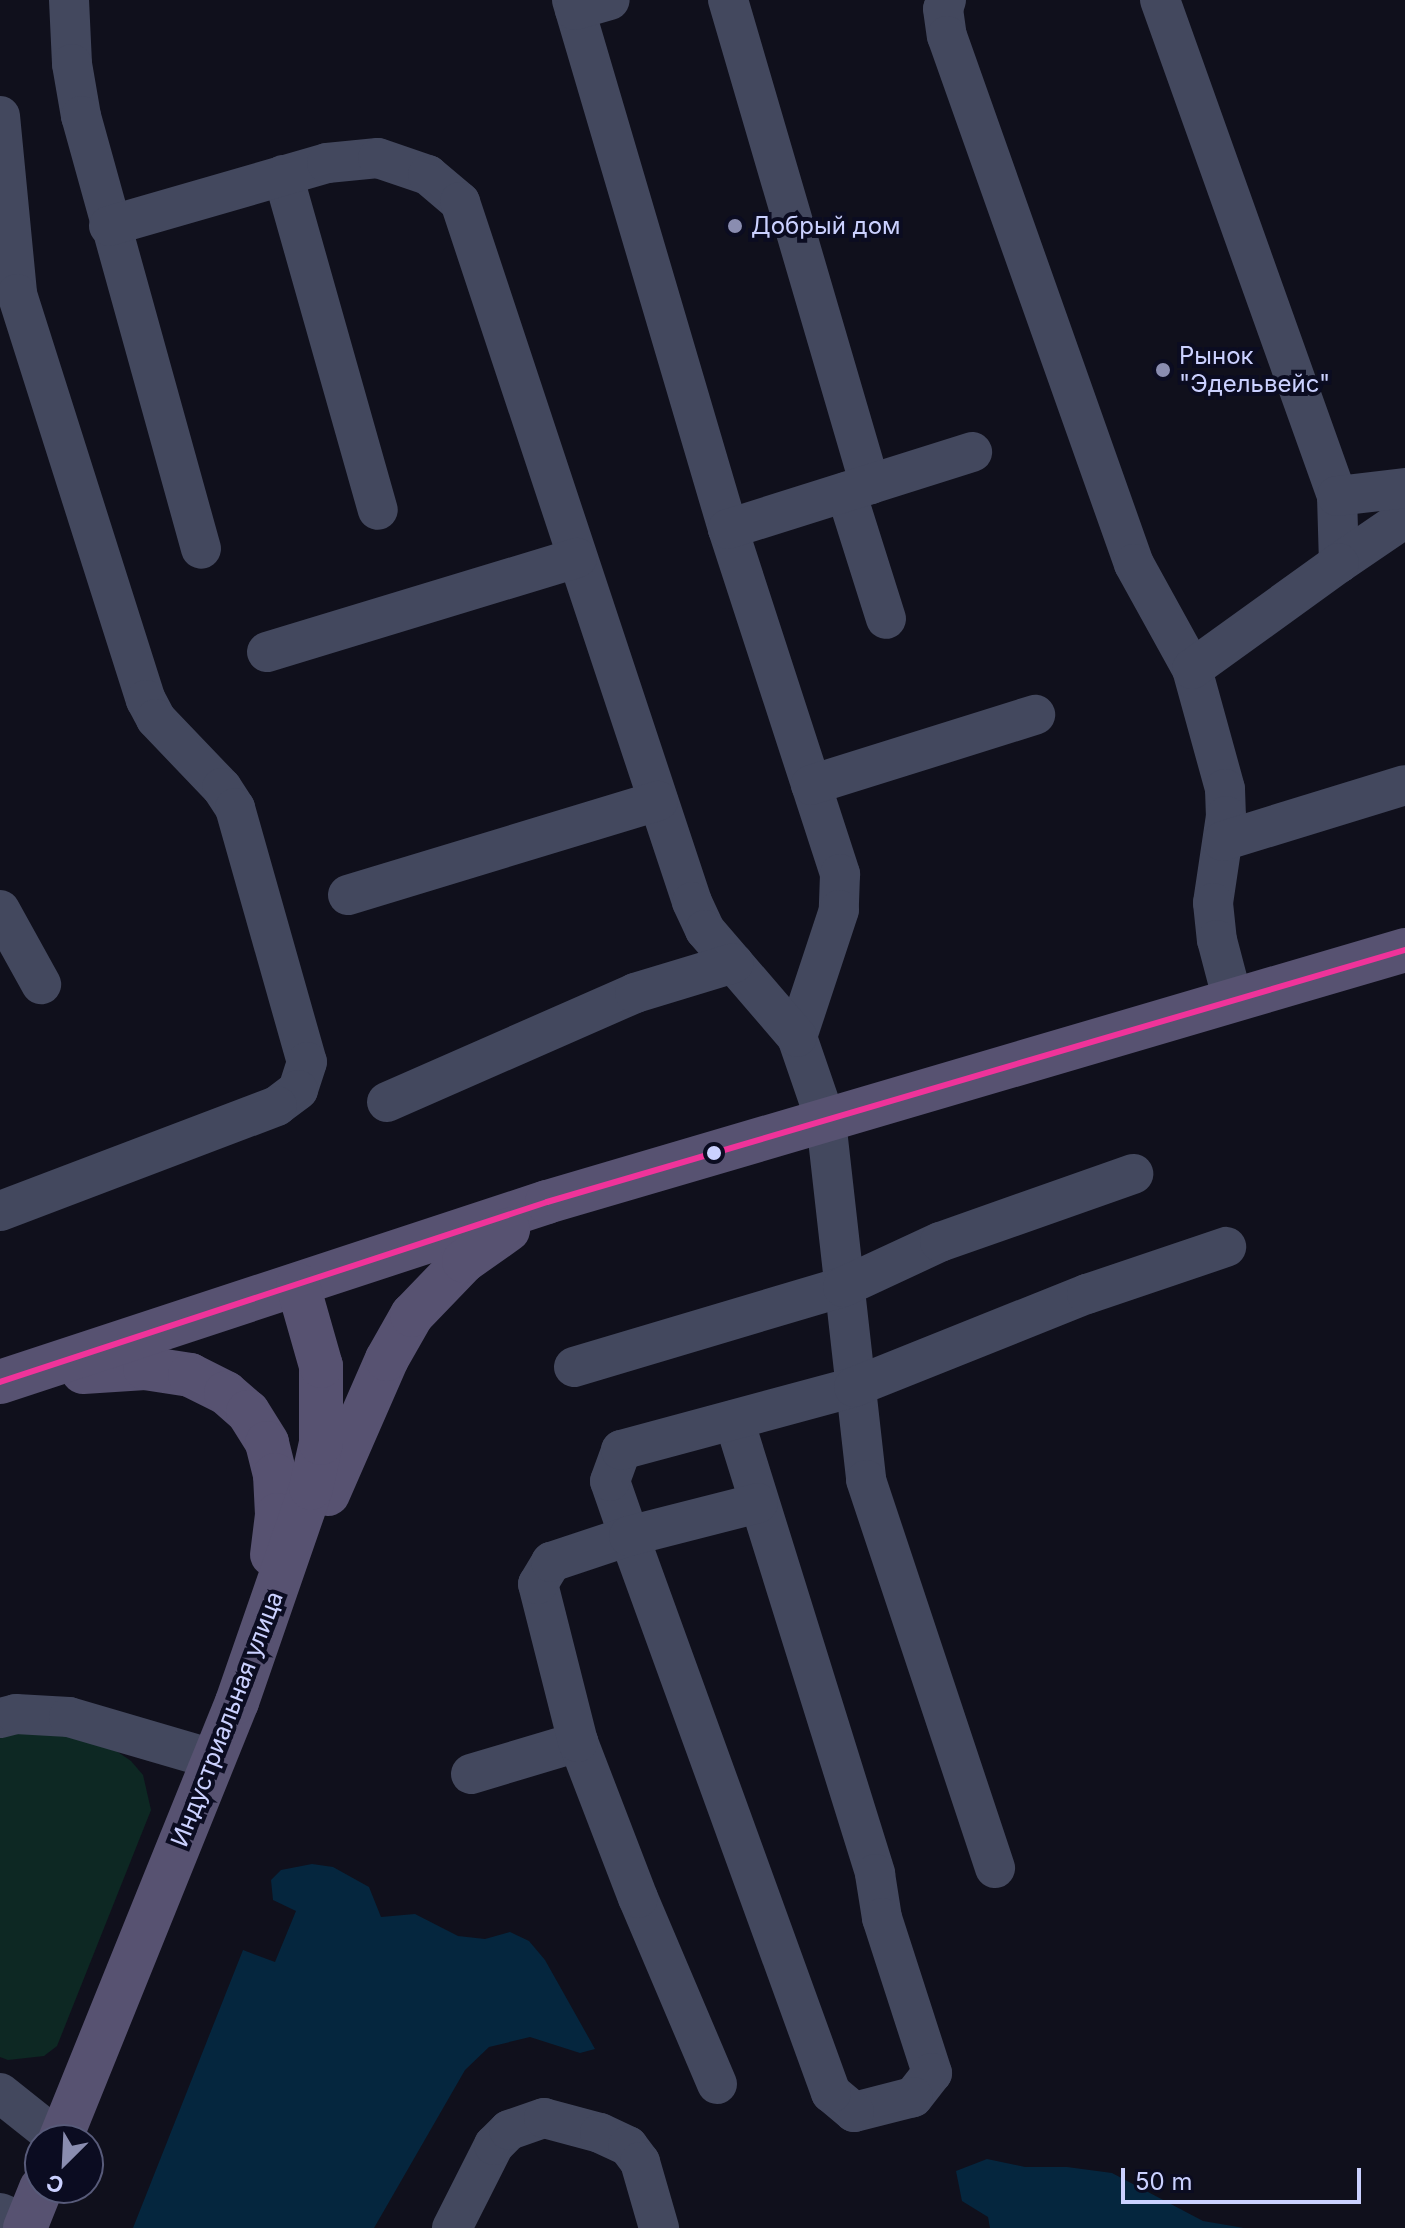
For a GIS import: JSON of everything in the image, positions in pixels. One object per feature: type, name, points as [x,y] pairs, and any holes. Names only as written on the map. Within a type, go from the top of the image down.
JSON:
[{"type":"main road","points":[[11,1379],[547,1202],[1405,950]]},
{"type":"main road","points":[[237,1702],[387,1359],[412,1315],[464,1261],[547,1202]]},
{"type":"main road","name":"Индустриальная улица","points":[[65,2124],[237,1702],[296,1540],[321,1443],[321,1366],[298,1285]]},
{"type":"main road","points":[[11,1379],[145,1368],[190,1375],[226,1393],[248,1412],[267,1443],[275,1475],[277,1515],[272,1552],[237,1702]]},
{"type":"lane","points":[[69,0],[74,77],[109,226],[201,549]]},
{"type":"lane","points":[[728,0],[858,489],[886,619]]},
{"type":"lane","points":[[946,0],[943,9],[947,36],[1134,564],[1192,669],[1225,789],[1223,841],[1213,903],[1217,940],[1233,1001]]},
{"type":"lane","points":[[1160,0],[1337,496],[1339,563]]},
{"type":"lane","points":[[586,3],[728,529],[840,874],[839,910],[797,1037]]},
{"type":"lane","points":[[0,116],[10,192],[3,212],[17,294],[146,700],[156,719],[222,788],[235,808],[307,1062],[298,1090],[277,1106],[0,1211]]},
{"type":"lane","points":[[109,226],[327,163],[378,158],[428,175],[460,202],[692,902],[705,930],[797,1037],[826,1121],[866,1480],[995,1868]]},
{"type":"lane","points":[[283,175],[378,510]]},
{"type":"lane","points":[[728,529],[972,452]]},
{"type":"lane","points":[[1337,496],[1405,488]]},
{"type":"lane","points":[[1192,669],[1405,518]]},
{"type":"lane","points":[[267,652],[577,558]]},
{"type":"lane","points":[[811,785],[1035,715]]},
{"type":"lane","points":[[1223,841],[1405,785]]},
{"type":"lane","points":[[348,895],[658,801]]},
{"type":"lane","points":[[0,910],[41,984]]},
{"type":"lane","points":[[387,1102],[635,993],[734,963]]},
{"type":"lane","points":[[574,1367],[843,1287],[940,1242],[1133,1174]]},
{"type":"lane","points":[[734,1420],[875,1874],[882,1918],[932,2073],[913,2097],[854,2112],[831,2093],[629,1536],[610,1481],[621,1450],[854,1387],[1087,1294],[1226,1247]]},
{"type":"lane","points":[[717,2084],[638,1898],[578,1742],[538,1584],[551,1562],[629,1536],[758,1503]]},
{"type":"lane","points":[[0,1718],[16,1714],[69,1717],[213,1759]]},
{"type":"lane","points":[[471,1774],[578,1742]]},
{"type":"lane","points":[[0,2093],[39,2124]]},
{"type":"lane","points":[[452,2228],[494,2145],[509,2130],[544,2118],[600,2133],[628,2146],[640,2162],[659,2228]]},
{"type":"green space","points":[[40,1728],[109,1746],[131,1761],[143,1775],[151,1810],[57,2046],[44,2056],[8,2060],[0,2057],[0,1736]]},
{"type":"water","points":[[312,1864],[333,1867],[369,1887],[381,1917],[415,1914],[458,1936],[485,1939],[510,1932],[529,1941],[545,1960],[595,2049],[580,2053],[530,2037],[489,2047],[465,2070],[374,2228],[133,2228],[243,1950],[275,1962],[296,1911],[273,1900],[271,1880],[281,1870]]},
{"type":"water","points":[[987,2159],[1025,2167],[1067,2167],[1112,2173],[1203,2221],[1244,2228],[990,2228],[988,2217],[962,2201],[956,2171]]},
{"type":"transit line","points":[[0,1382],[547,1202],[1405,950]]},
{"type":"place","name":"Добрый дом","points":[[735,226]]},
{"type":"place","name":"Рынок \"Эдельвейс\"","points":[[1163,370]]}]
